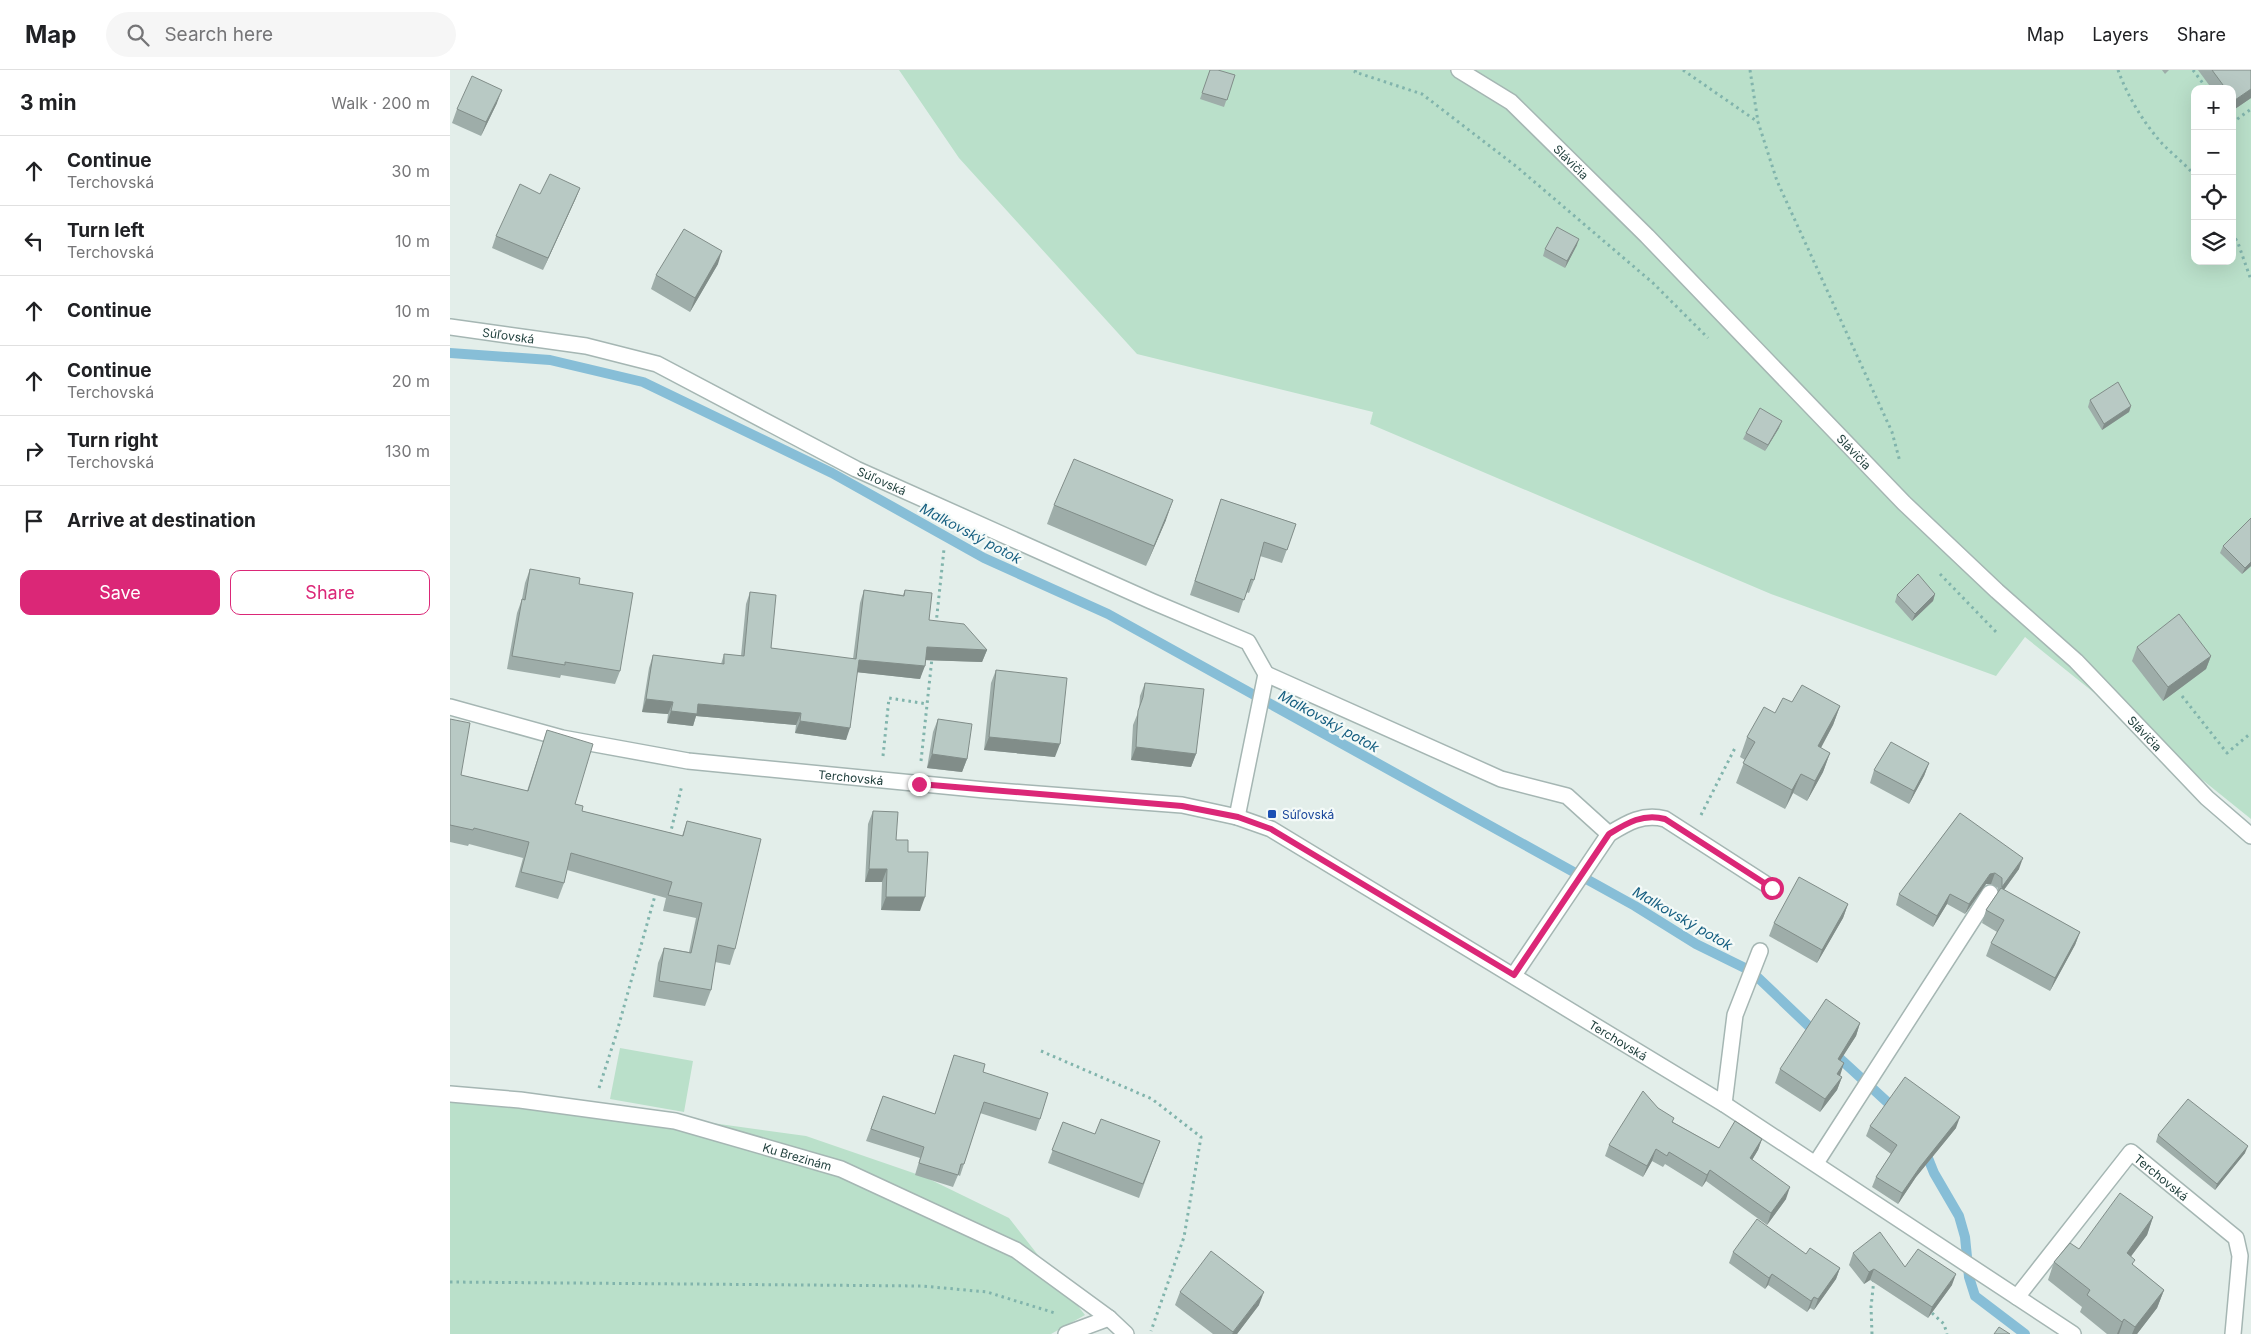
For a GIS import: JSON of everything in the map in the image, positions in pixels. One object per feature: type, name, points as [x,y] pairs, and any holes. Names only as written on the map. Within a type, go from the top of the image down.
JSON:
[{"type":"street","name":"Slávičia","points":[[1459,70],[1490,87],[1511,102],[1647,236],[1904,503],[1996,591],[2076,661],[2207,798],[2251,836]]},
{"type":"street","name":"Súľovská","points":[[450,327],[586,346],[656,364],[856,469],[1248,642],[1266,674]]},
{"type":"street","points":[[1238,817],[1266,674],[1501,780],[1566,796],[1609,834]]},
{"type":"street","name":"Terchovská","points":[[450,707],[562,738],[688,761],[919,784],[1182,806],[1238,817],[1271,829],[1724,1104],[2073,1334]]},
{"type":"street","points":[[1514,975],[1609,834],[1628,822],[1653,816],[1665,819],[1772,888]]},
{"type":"street","points":[[1816,1163],[1990,893]]},
{"type":"street","points":[[1724,1104],[1735,1015],[1760,951]]},
{"type":"street","name":"Ku Brezinám","points":[[450,1094],[520,1100],[675,1121],[841,1169],[1016,1250],[1109,1318],[1126,1334]]},
{"type":"street","name":"Terchovská","points":[[2017,1297],[2131,1152],[2236,1238],[2240,1256],[2232,1334]]},
{"type":"street","points":[[1066,1334],[1109,1318]]},
{"type":"path","points":[[1356,70],[1355,72],[1422,94],[1429,99],[1517,167],[1577,218],[1652,283],[1715,345]]},
{"type":"path","points":[[1683,70],[1758,122]]},
{"type":"path","points":[[1750,70],[1758,122],[1777,181],[1892,432],[1902,468]]},
{"type":"path","points":[[2118,70],[2124,85],[2146,123],[2160,142],[2194,175]]},
{"type":"path","points":[[2193,70],[2204,85]]},
{"type":"path","points":[[2236,120],[2251,109]]},
{"type":"path","points":[[2236,240],[2251,280]]},
{"type":"path","points":[[936,626],[944,549]]},
{"type":"path","points":[[1936,569],[1998,634]]},
{"type":"path","points":[[919,784],[932,655]]},
{"type":"path","points":[[2182,696],[2227,753],[2251,733]]},
{"type":"path","points":[[882,765],[889,698],[927,704]]},
{"type":"path","points":[[1691,835],[1736,746]]},
{"type":"path","points":[[670,838],[688,761]]},
{"type":"path","points":[[592,1110],[616,1035],[658,885]]},
{"type":"path","points":[[1041,1051],[1152,1099],[1201,1137],[1184,1237],[1150,1334]]},
{"type":"path","points":[[1872,1334],[1871,1306],[1874,1276]]},
{"type":"path","points":[[450,1282],[922,1286],[987,1292],[1039,1307],[1088,1326]]},
{"type":"path","points":[[1932,1313],[1944,1324],[1947,1334]]},
{"type":"green space","points":[[899,70],[2251,70],[2251,819],[2025,637],[1996,676],[1771,594],[1370,424],[1373,412],[1137,354],[959,158]]},
{"type":"green space","points":[[620,1048],[693,1061],[684,1112],[610,1099]]},
{"type":"green space","points":[[450,1090],[806,1136],[925,1177],[1009,1218],[1085,1315],[1051,1334],[450,1334]]},
{"type":"building","points":[[1210,70],[1218,70],[1235,75],[1227,100],[1202,93]]},
{"type":"building","points":[[2212,70],[2251,70],[2251,89],[2236,99],[2236,85],[2223,85]]},
{"type":"building","points":[[472,76],[502,90],[486,122],[457,109]]},
{"type":"building","points":[[550,174],[580,188],[548,258],[496,236],[520,184],[540,194]]},
{"type":"building","points":[[1557,227],[1579,239],[1567,261],[1545,249]]},
{"type":"building","points":[[684,229],[722,251],[695,298],[656,275]]},
{"type":"building","points":[[2118,382],[2131,406],[2104,424],[2090,400]]},
{"type":"building","points":[[1760,408],[1782,421],[1768,445],[1746,433]]},
{"type":"building","points":[[1074,459],[1173,500],[1154,546],[1054,505]]},
{"type":"building","points":[[1221,499],[1296,524],[1287,550],[1264,542],[1254,580],[1251,579],[1244,600],[1195,581]]},
{"type":"building","points":[[2251,518],[2251,562],[2245,568],[2223,546]]},
{"type":"building","points":[[530,569],[580,578],[579,584],[633,593],[620,671],[565,662],[565,665],[512,656],[522,599],[525,600]]},
{"type":"building","points":[[1918,574],[1935,594],[1915,614],[1897,595]]},
{"type":"building","points":[[864,590],[904,596],[905,590],[932,593],[929,620],[964,624],[987,650],[927,647],[925,666],[859,660],[850,728],[800,721],[801,713],[698,704],[697,714],[671,711],[673,702],[646,699],[653,655],[724,664],[724,654],[744,656],[750,592],[776,595],[771,648],[856,659]]},
{"type":"building","points":[[2179,614],[2211,656],[2168,687],[2137,647]]},
{"type":"building","points":[[996,670],[1067,678],[1060,744],[989,737]]},
{"type":"building","points":[[1145,683],[1204,689],[1196,754],[1136,747],[1138,711]]},
{"type":"building","points":[[1802,685],[1840,706],[1818,746],[1830,753],[1815,781],[1801,774],[1792,790],[1743,763],[1755,742],[1747,737],[1764,707],[1775,713],[1783,698],[1792,702]]},
{"type":"building","points":[[450,719],[470,723],[461,775],[528,791],[547,730],[593,744],[575,804],[583,806],[582,811],[683,836],[687,821],[761,839],[735,949],[718,945],[711,990],[659,981],[664,948],[691,953],[702,903],[668,895],[672,882],[571,853],[564,883],[521,872],[529,842],[474,828],[473,830],[450,825]]},
{"type":"building","points":[[938,719],[972,724],[967,759],[932,754]]},
{"type":"building","points":[[1891,742],[1929,763],[1914,791],[1874,770]]},
{"type":"building","points":[[873,811],[898,812],[896,840],[908,840],[908,852],[928,852],[925,897],[886,897],[887,869],[869,869]]},
{"type":"building","points":[[1960,813],[2023,858],[2002,887],[2002,878],[1995,873],[1990,874],[1969,904],[1950,894],[1937,916],[1899,894]]},
{"type":"building","points":[[1799,877],[1848,904],[1822,950],[1774,923]]},
{"type":"building","points":[[2001,888],[2080,932],[2055,978],[1991,943],[2004,920],[1986,910]]},
{"type":"building","points":[[1826,999],[1860,1023],[1838,1059],[1844,1063],[1837,1074],[1842,1077],[1825,1099],[1780,1069]]},
{"type":"building","points":[[954,1055],[985,1064],[983,1072],[1048,1093],[1040,1119],[984,1102],[964,1164],[961,1164],[958,1175],[919,1163],[924,1147],[871,1129],[883,1096],[935,1114]]},
{"type":"building","points":[[1905,1077],[1960,1117],[1902,1193],[1876,1177],[1897,1145],[1870,1126]]},
{"type":"building","points":[[1643,1091],[1658,1108],[1674,1118],[1672,1122],[1719,1148],[1735,1121],[1762,1139],[1750,1158],[1790,1187],[1771,1213],[1710,1170],[1707,1175],[1669,1152],[1667,1156],[1656,1149],[1647,1166],[1609,1145]]},
{"type":"building","points":[[2188,1099],[2248,1146],[2217,1184],[2158,1135]]},
{"type":"building","points":[[1101,1119],[1160,1141],[1143,1184],[1052,1150],[1063,1122],[1095,1134]]},
{"type":"building","points":[[2120,1193],[2153,1217],[2127,1253],[2135,1260],[2132,1264],[2164,1290],[2135,1327],[2124,1319],[2122,1322],[2087,1295],[2090,1290],[2054,1262],[2070,1243],[2079,1249]]},
{"type":"building","points":[[1757,1219],[1806,1254],[1810,1248],[1840,1268],[1818,1299],[1814,1297],[1811,1301],[1772,1274],[1769,1278],[1733,1252]]},
{"type":"building","points":[[1880,1232],[1905,1267],[1918,1249],[1956,1274],[1932,1307],[1874,1269],[1869,1272],[1853,1253]]},
{"type":"building","points":[[1211,1251],[1264,1292],[1233,1332],[1180,1292]]},
{"type":"building","points":[[1999,1327],[2010,1334],[1994,1334]]},
{"type":"waterway","name":"Malkovský potok","points":[[450,353],[550,360],[643,382],[832,473],[984,558],[1108,614],[1635,906],[1696,944],[1751,971],[1818,1035]]},
{"type":"waterway","name":"Malkovský potok","points":[[1836,1055],[1897,1111]]},
{"type":"waterway","name":"Malkovský potok","points":[[1924,1148],[1934,1173],[1959,1216],[1965,1237],[1969,1277],[1975,1296],[2025,1334]]},
{"type":"place","name":"Súľovská","points":[[1272,814]]},
{"type":"route","points":[[919,784],[1182,806],[1238,817],[1271,829],[1514,975],[1609,834],[1628,822],[1653,816],[1665,819],[1772,888]]}]
